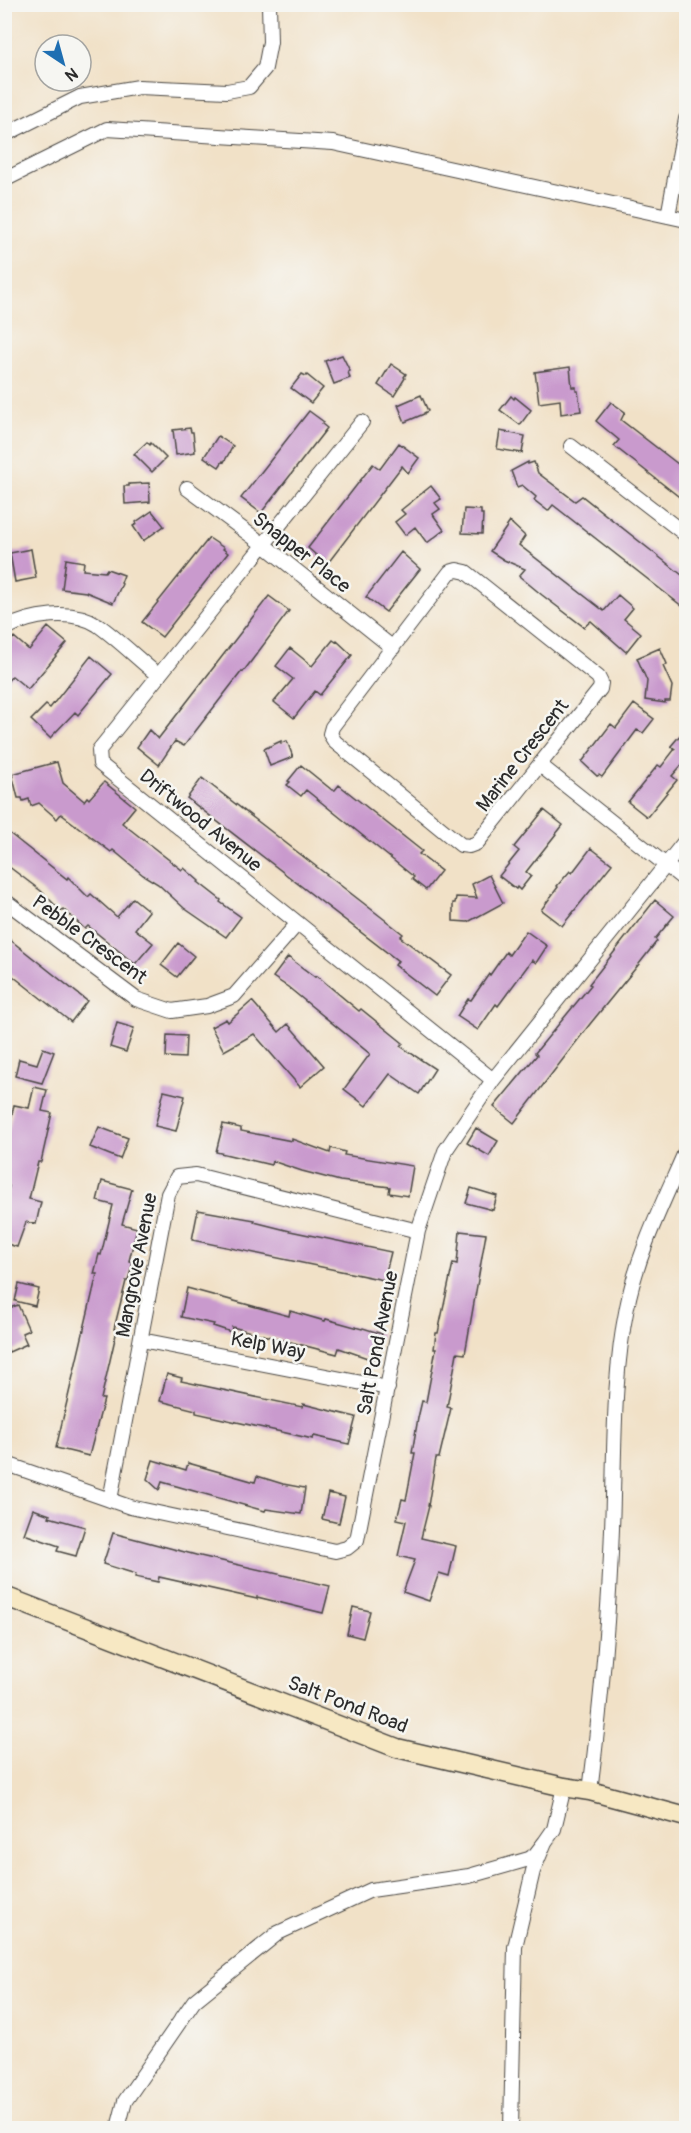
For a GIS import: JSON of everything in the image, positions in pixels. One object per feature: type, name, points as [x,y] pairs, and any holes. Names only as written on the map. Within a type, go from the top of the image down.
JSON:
[{"type":"street","points":[[4,135],[80,97],[139,87],[227,91],[249,87],[265,68],[270,42],[269,4]]},
{"type":"street","points":[[668,216],[687,119]]},
{"type":"street","points":[[4,180],[107,129],[333,143],[687,220]]},
{"type":"street","name":"Driftwood Avenue","points":[[362,422],[99,750],[99,764],[494,1080]]},
{"type":"street","points":[[571,446],[687,535]]},
{"type":"street","name":"Snapper Place","points":[[187,488],[264,545],[393,648]]},
{"type":"street","name":"Marine Crescent","points":[[457,570],[466,572],[598,677],[601,683],[600,689],[477,843],[469,846],[461,845],[335,742],[330,734],[332,727],[393,648],[450,572],[457,570]]},
{"type":"street","points":[[4,629],[36,616],[67,615],[96,624],[159,676]]},
{"type":"street","points":[[540,765],[687,881]]},
{"type":"street","name":"Salt Pond Avenue","points":[[4,1463],[130,1507],[335,1551],[347,1548],[357,1540],[418,1231],[445,1151],[494,1080],[687,840]]},
{"type":"street","name":"Pebble Crescent","points":[[4,900],[136,999],[171,1011],[207,1006],[234,996],[298,923]]},
{"type":"street","points":[[590,1791],[603,1680],[612,1530],[616,1385],[627,1306],[651,1229],[687,1150]]},
{"type":"street","name":"Mangrove Avenue","points":[[110,1500],[168,1194],[177,1177],[196,1174],[418,1231]]},
{"type":"street","name":"Kelp Way","points":[[141,1340],[388,1388]]},
{"type":"street","name":"Salt Pond Road","points":[[4,1596],[397,1748],[590,1791],[687,1817]]},
{"type":"street","points":[[511,2128],[515,1947],[532,1871],[554,1829],[564,1787]]},
{"type":"street","points":[[118,2128],[125,2101],[194,2001],[278,1933],[371,1890],[469,1876],[530,1859],[546,1842]]},
{"type":"building","points":[[342,355],[350,371],[348,372],[350,378],[334,384],[325,361]]},
{"type":"building","points":[[391,364],[406,374],[394,396],[378,385]]},
{"type":"building","points":[[570,367],[572,387],[576,387],[578,391],[581,411],[561,414],[560,400],[539,403],[535,372]]},
{"type":"building","points":[[302,374],[307,375],[323,388],[311,403],[291,388]]},
{"type":"building","points":[[421,395],[428,411],[405,422],[398,405]]},
{"type":"building","points":[[511,396],[531,410],[520,425],[500,410]]},
{"type":"building","points":[[611,402],[625,412],[621,420],[687,471],[687,503],[614,446],[619,440],[596,421]]},
{"type":"building","points":[[309,411],[324,422],[322,424],[327,428],[261,513],[241,498]]},
{"type":"building","points":[[190,428],[193,432],[195,452],[176,455],[173,430]]},
{"type":"building","points":[[500,431],[525,436],[522,453],[497,449]]},
{"type":"building","points":[[218,436],[233,446],[219,467],[204,457]]},
{"type":"building","points":[[147,442],[150,445],[151,443],[166,458],[152,472],[134,454]]},
{"type":"building","points":[[399,443],[419,458],[408,473],[402,466],[328,563],[323,561],[308,548],[373,464],[380,469]]},
{"type":"building","points":[[528,462],[528,464],[534,462],[538,473],[575,501],[582,496],[687,579],[687,610],[553,505],[548,511],[534,500],[536,497],[522,485],[517,487],[511,471]]},
{"type":"building","points":[[149,483],[150,502],[125,504],[124,486]]},
{"type":"building","points":[[431,486],[441,499],[435,503],[440,509],[433,514],[444,530],[427,543],[415,527],[405,535],[395,522],[405,514],[401,510]]},
{"type":"building","points":[[464,509],[481,510],[483,514],[482,534],[462,533]]},
{"type":"building","points":[[152,511],[164,526],[143,541],[133,526]]},
{"type":"building","points":[[510,522],[525,536],[519,545],[604,611],[618,595],[633,608],[624,619],[641,633],[626,652],[591,621],[584,627],[542,595],[519,576],[525,569],[490,551]]},
{"type":"building","points":[[209,538],[228,553],[162,637],[142,622]]},
{"type":"building","points":[[31,549],[36,578],[15,582],[10,553]]},
{"type":"building","points":[[401,552],[420,569],[386,612],[366,597]]},
{"type":"building","points":[[66,559],[84,562],[83,570],[105,572],[107,569],[124,575],[113,603],[86,592],[62,589]]},
{"type":"building","points":[[269,596],[289,611],[184,746],[175,741],[159,765],[137,747],[149,730],[158,739]]},
{"type":"building","points":[[48,627],[67,643],[28,689],[12,676],[4,685],[4,649],[14,637],[29,650]]},
{"type":"building","points":[[333,640],[352,655],[320,695],[315,691],[294,718],[274,702],[293,679],[276,666],[290,648],[312,666]]},
{"type":"building","points":[[660,648],[667,664],[663,666],[672,686],[670,701],[665,701],[665,703],[645,700],[647,681],[637,658]]},
{"type":"building","points":[[91,656],[112,674],[78,715],[75,712],[50,738],[31,720],[46,705],[50,708]]},
{"type":"building","points":[[634,704],[654,719],[643,733],[637,730],[602,777],[597,776],[582,762],[611,724],[616,728]]},
{"type":"building","points":[[687,727],[687,759],[672,776],[677,780],[647,817],[628,802],[658,765],[661,767],[675,749],[671,746]]},
{"type":"building","points":[[281,741],[281,743],[287,741],[293,757],[270,766],[264,749]]},
{"type":"building","points":[[57,762],[63,783],[84,801],[87,797],[89,799],[104,782],[135,807],[122,823],[182,870],[184,868],[221,900],[220,902],[241,917],[226,937],[184,908],[158,884],[143,875],[113,850],[111,852],[61,814],[57,819],[39,803],[31,806],[29,799],[23,801],[22,798],[18,798],[12,774]]},
{"type":"building","points":[[301,765],[332,790],[339,785],[422,851],[419,854],[441,871],[426,890],[412,879],[414,877],[306,790],[301,796],[287,785]]},
{"type":"building","points":[[202,778],[403,934],[400,937],[451,975],[435,996],[395,965],[398,961],[187,798]]},
{"type":"building","points":[[544,810],[563,825],[526,872],[531,876],[520,890],[517,887],[516,889],[499,876],[519,851],[514,847]]},
{"type":"building","points":[[4,829],[67,879],[68,877],[88,897],[91,894],[117,917],[133,898],[149,911],[135,929],[153,943],[135,964],[88,926],[85,929],[63,909],[61,911],[41,891],[4,863]]},
{"type":"building","points":[[591,848],[612,864],[562,926],[541,910],[557,886],[570,871],[572,873]]},
{"type":"building","points":[[489,875],[503,903],[468,922],[453,921],[453,903],[456,897],[477,898],[472,884]]},
{"type":"building","points":[[655,900],[674,916],[655,939],[657,941],[514,1123],[494,1107],[537,1055],[535,1053],[591,985],[589,984]]},
{"type":"building","points":[[526,931],[547,946],[536,963],[532,960],[478,1030],[457,1016],[506,952],[509,955]]},
{"type":"building","points":[[4,935],[87,1001],[71,1022],[4,969]]},
{"type":"building","points":[[178,943],[194,956],[177,977],[161,965]]},
{"type":"building","points":[[288,957],[315,977],[317,976],[359,1011],[361,1009],[403,1043],[400,1046],[435,1069],[419,1094],[390,1074],[366,1106],[344,1089],[370,1054],[273,977]]},
{"type":"building","points":[[252,1001],[279,1032],[288,1024],[324,1066],[300,1087],[254,1034],[224,1051],[211,1027],[226,1019],[228,1022]]},
{"type":"building","points":[[117,1023],[134,1028],[126,1052],[110,1047]]},
{"type":"building","points":[[167,1035],[186,1036],[185,1058],[166,1057]]},
{"type":"building","points":[[43,1048],[54,1052],[42,1083],[15,1076],[19,1059],[37,1064]]},
{"type":"building","points":[[34,1087],[47,1090],[42,1111],[52,1113],[41,1162],[38,1162],[29,1199],[41,1202],[36,1224],[26,1222],[17,1247],[4,1243],[4,1207],[9,1186],[4,1185],[4,1131],[8,1132],[14,1105],[29,1108]]},
{"type":"building","points":[[164,1091],[185,1096],[176,1131],[155,1126]]},
{"type":"building","points":[[223,1124],[241,1128],[241,1131],[292,1141],[292,1139],[330,1153],[331,1148],[345,1152],[344,1155],[413,1166],[408,1196],[389,1193],[390,1187],[340,1181],[272,1161],[271,1165],[216,1152]]},
{"type":"building","points":[[99,1127],[128,1138],[120,1159],[90,1147]]},
{"type":"building","points":[[476,1128],[498,1141],[489,1156],[467,1143]]},
{"type":"building","points":[[102,1181],[132,1189],[122,1224],[137,1228],[129,1261],[133,1262],[114,1329],[117,1330],[101,1399],[104,1399],[89,1456],[56,1448],[97,1274],[94,1274],[113,1205],[97,1201]]},
{"type":"building","points":[[471,1188],[497,1196],[493,1210],[466,1203]]},
{"type":"building","points":[[198,1210],[255,1220],[254,1222],[290,1231],[391,1252],[384,1280],[192,1240]]},
{"type":"building","points":[[460,1231],[486,1234],[465,1354],[457,1353],[447,1407],[451,1408],[439,1458],[436,1458],[429,1506],[421,1538],[456,1546],[449,1576],[439,1573],[429,1601],[403,1592],[415,1560],[398,1556],[406,1521],[397,1519],[402,1499],[406,1500],[415,1453],[412,1453],[418,1418],[422,1401],[426,1402],[436,1349],[434,1349],[436,1333],[438,1333],[453,1263],[457,1264]]},
{"type":"building","points":[[19,1284],[39,1289],[35,1306],[15,1301]]},
{"type":"building","points":[[187,1288],[289,1316],[290,1311],[382,1334],[373,1360],[339,1348],[337,1354],[232,1327],[231,1332],[213,1326],[214,1324],[181,1317]]},
{"type":"building","points":[[18,1305],[29,1330],[22,1333],[27,1344],[9,1352],[4,1341],[4,1310]]},
{"type":"building","points":[[167,1374],[182,1378],[181,1381],[302,1407],[303,1404],[356,1417],[349,1444],[314,1436],[313,1439],[196,1413],[196,1410],[160,1401]]},
{"type":"building","points":[[153,1460],[186,1470],[188,1463],[255,1482],[257,1476],[305,1488],[301,1514],[266,1509],[265,1511],[162,1482],[159,1490],[147,1479]]},
{"type":"building","points":[[328,1493],[345,1497],[339,1523],[322,1519]]},
{"type":"building","points":[[33,1509],[50,1515],[49,1517],[85,1527],[76,1556],[57,1551],[59,1546],[24,1534]]},
{"type":"building","points":[[113,1533],[330,1586],[323,1613],[159,1577],[158,1582],[135,1577],[136,1574],[103,1564]]},
{"type":"building","points":[[353,1607],[370,1611],[363,1638],[347,1634]]}]
